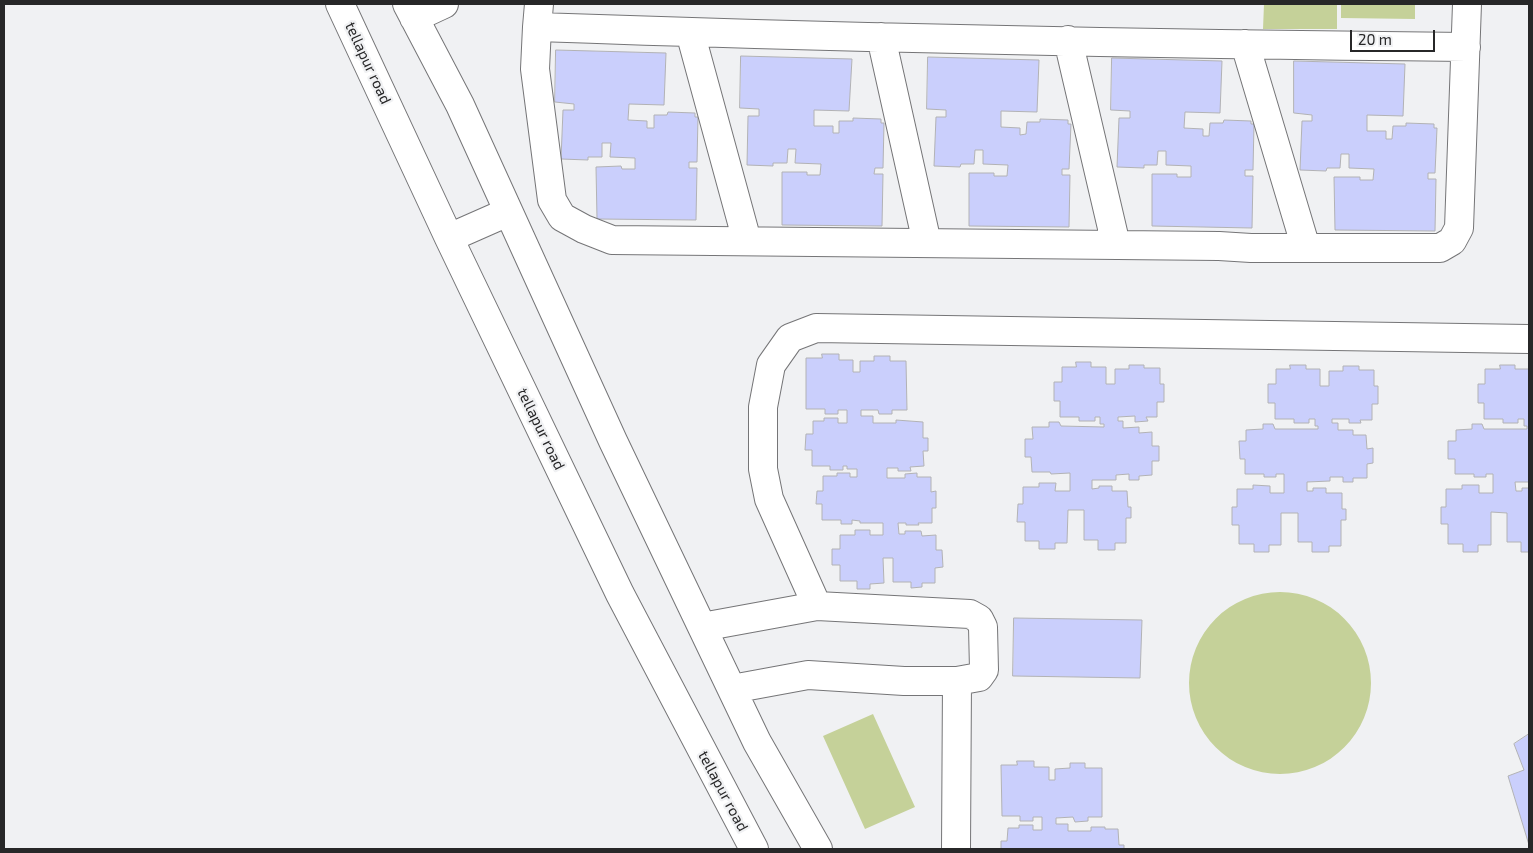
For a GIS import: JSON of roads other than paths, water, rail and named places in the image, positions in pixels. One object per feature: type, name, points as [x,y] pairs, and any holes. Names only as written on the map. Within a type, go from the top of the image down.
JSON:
[{"type":"street","name":"tellapur road","points":[[340,4],[449,238],[620,594],[754,849]]},
{"type":"street","points":[[444,4],[410,11],[460,105],[613,441],[757,742],[818,849]]},
{"type":"street","points":[[1466,47],[690,32],[538,15],[534,69],[552,200],[562,217],[584,229],[612,240],[1440,248],[1452,242],[1459,228],[1466,47],[1467,4]]},
{"type":"street","points":[[690,32],[747,242]]},
{"type":"street","points":[[881,36],[928,243]]},
{"type":"street","points":[[1068,40],[1116,245]]},
{"type":"street","points":[[1245,44],[1306,248]]},
{"type":"street","points":[[449,238],[508,212]]},
{"type":"street","points":[[818,606],[769,499],[763,469],[763,407],[771,365],[790,338],[816,328],[1529,339]]},
{"type":"street","points":[[702,627],[818,606],[970,614],[979,619],[983,628],[984,670],[979,677],[957,681],[904,681],[808,675],[732,689]]},
{"type":"street","points":[[956,849],[957,681]]}]
